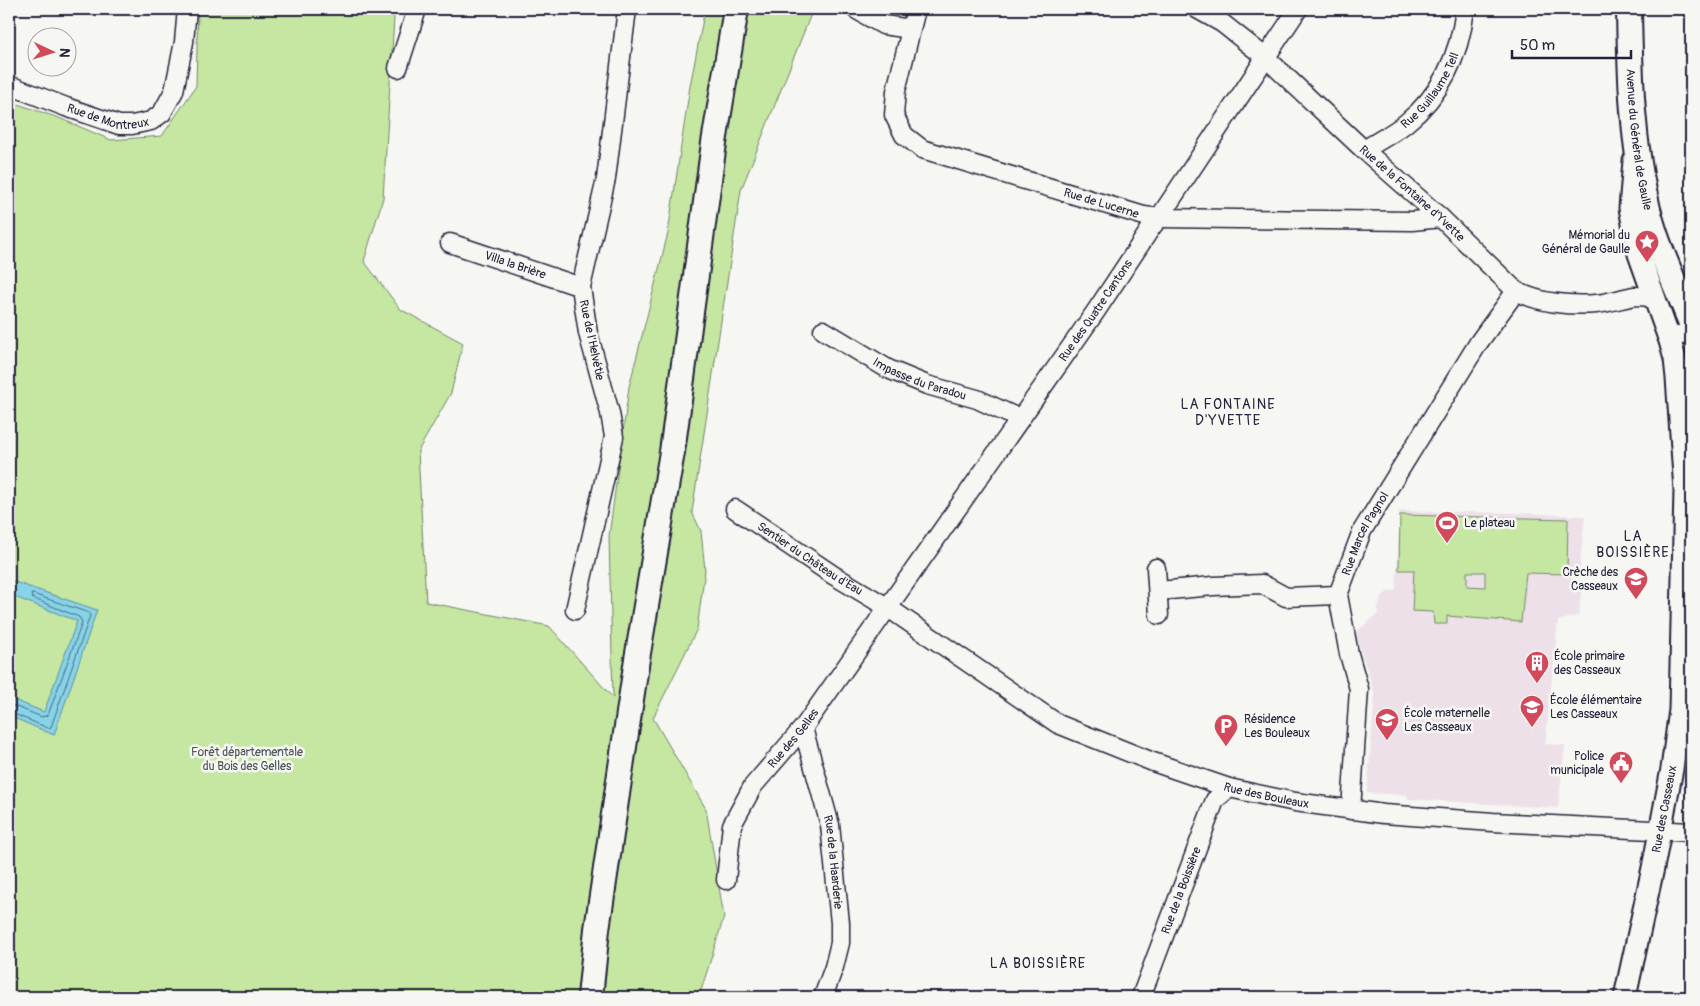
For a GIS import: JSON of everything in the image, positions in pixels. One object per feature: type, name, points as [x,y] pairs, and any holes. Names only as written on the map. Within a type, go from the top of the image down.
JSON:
[{"type":"main road","points":[[590,997],[597,929],[637,659],[672,452],[714,143],[736,9]]},
{"type":"main road","name":"Avenue du Général de Gaulle","points":[[1629,9],[1636,144],[1641,179],[1665,262],[1691,323]]},
{"type":"street","name":"Rue de Montreux","points":[[9,85],[66,107],[120,124],[132,125],[151,121],[162,112],[174,91],[184,42],[187,9]]},
{"type":"street","points":[[398,68],[417,9]]},
{"type":"street","name":"Rue de l'Helvétie","points":[[575,610],[614,437],[610,413],[588,333],[581,287],[606,179],[627,9]]},
{"type":"street","points":[[855,9],[883,25],[911,29]]},
{"type":"street","name":"Rue de Lucerne","points":[[916,9],[896,91],[894,115],[904,135],[922,149],[1144,216],[1160,218],[1412,221],[1441,218]]},
{"type":"street","name":"Rue de la Fontaine d’Yvette","points":[[1198,9],[1222,23],[1265,57],[1364,150],[1441,218],[1516,292],[1545,301],[1578,304],[1597,304],[1636,296],[1654,297]]},
{"type":"street","name":"Rue des Quatre Cantons","points":[[887,607],[1096,311],[1151,228],[1160,218],[1298,9]]},
{"type":"street","name":"Rue Guillaume Tell","points":[[1364,150],[1407,122],[1431,97],[1449,70],[1457,52],[1463,28],[1465,9]]},
{"type":"street","name":"Rue des Casseaux","points":[[1625,997],[1642,922],[1676,744],[1680,710],[1685,490],[1684,373],[1675,359],[1670,340],[1640,260],[1630,208],[1636,144]]},
{"type":"street","name":"Villa la Brière","points":[[450,244],[581,287]]},
{"type":"street","name":"Rue Marcel Pagnol","points":[[1338,595],[1362,531],[1480,342],[1516,292]]},
{"type":"street","name":"Impasse du Paradou","points":[[824,330],[888,369],[927,384],[977,399],[1020,419]]},
{"type":"street","points":[[1670,340],[1691,331]]},
{"type":"street","name":"Sentier du Château d'Eau","points":[[735,509],[833,575],[887,607]]},
{"type":"street","points":[[1156,568],[1159,615]]},
{"type":"street","points":[[1158,592],[1213,586],[1262,584],[1286,597],[1338,595],[1349,654],[1359,689],[1350,810]]},
{"type":"street","name":"Rue des Bouleaux","points":[[887,607],[1058,724],[1153,762],[1229,788],[1295,802],[1384,814],[1660,832],[1691,832]]},
{"type":"street","name":"Rue des Gelles","points":[[726,880],[732,825],[753,786],[803,728],[887,607]]},
{"type":"street","name":"Rue de la Haarderie","points":[[803,728],[830,824],[840,924],[840,943],[823,997]]},
{"type":"street","name":"Rue de la Boissière","points":[[1141,997],[1216,800],[1229,788]]},
{"type":"shaded area","points":[[1400,511],[1585,516],[1578,582],[1582,583],[1579,615],[1558,621],[1545,744],[1565,745],[1558,808],[1408,799],[1407,795],[1367,793],[1375,695],[1355,633],[1378,614],[1381,597],[1388,592],[1396,590]]},
{"type":"green space","name":"Forêt départementale du Bois des Gelles","points":[[198,9],[392,9],[394,18],[383,198],[364,261],[400,309],[463,343],[451,393],[418,451],[426,602],[549,626],[613,698],[609,536],[629,387],[668,233],[690,86],[705,9],[813,9],[741,190],[692,512],[701,531],[705,570],[697,629],[653,718],[706,809],[724,917],[699,997],[9,997],[9,101],[59,118],[111,140],[162,136],[196,86]]},
{"type":"green space","points":[[1400,515],[1568,519],[1567,574],[1526,573],[1521,622],[1447,616],[1447,624],[1434,624],[1433,612],[1412,611],[1414,570],[1399,570]],"holes":[[[1467,572],[1485,572],[1485,587],[1467,586]]]},
{"type":"water","points":[[9,580],[97,610],[54,735],[9,716],[9,698],[44,712],[77,621],[12,596],[9,603]]},
{"type":"place","name":"Mémorial du Général de Gaulle","points":[[1647,263]]},
{"type":"place","name":"Le plateau","points":[[1447,544]]},
{"type":"place","name":"Crèche des Casseaux","points":[[1636,600]]},
{"type":"place","name":"École primaire des Casseaux","points":[[1537,684]]},
{"type":"place","name":"École élémentaire Les Casseaux","points":[[1532,728]]},
{"type":"place","name":"École maternelle Les Casseaux","points":[[1387,741]]},
{"type":"place","name":"Résidence Les Bouleaux","points":[[1226,747]]},
{"type":"place","name":"Police municipale","points":[[1621,784]]},
{"type":"district","name":"LA FONTAINE D'YVETTE","points":[[1228,412]]},
{"type":"district","name":"LA BOISSIÈRE","points":[[1633,544]]},
{"type":"district","name":"LA BOISSIÈRE","points":[[1038,963]]}]
